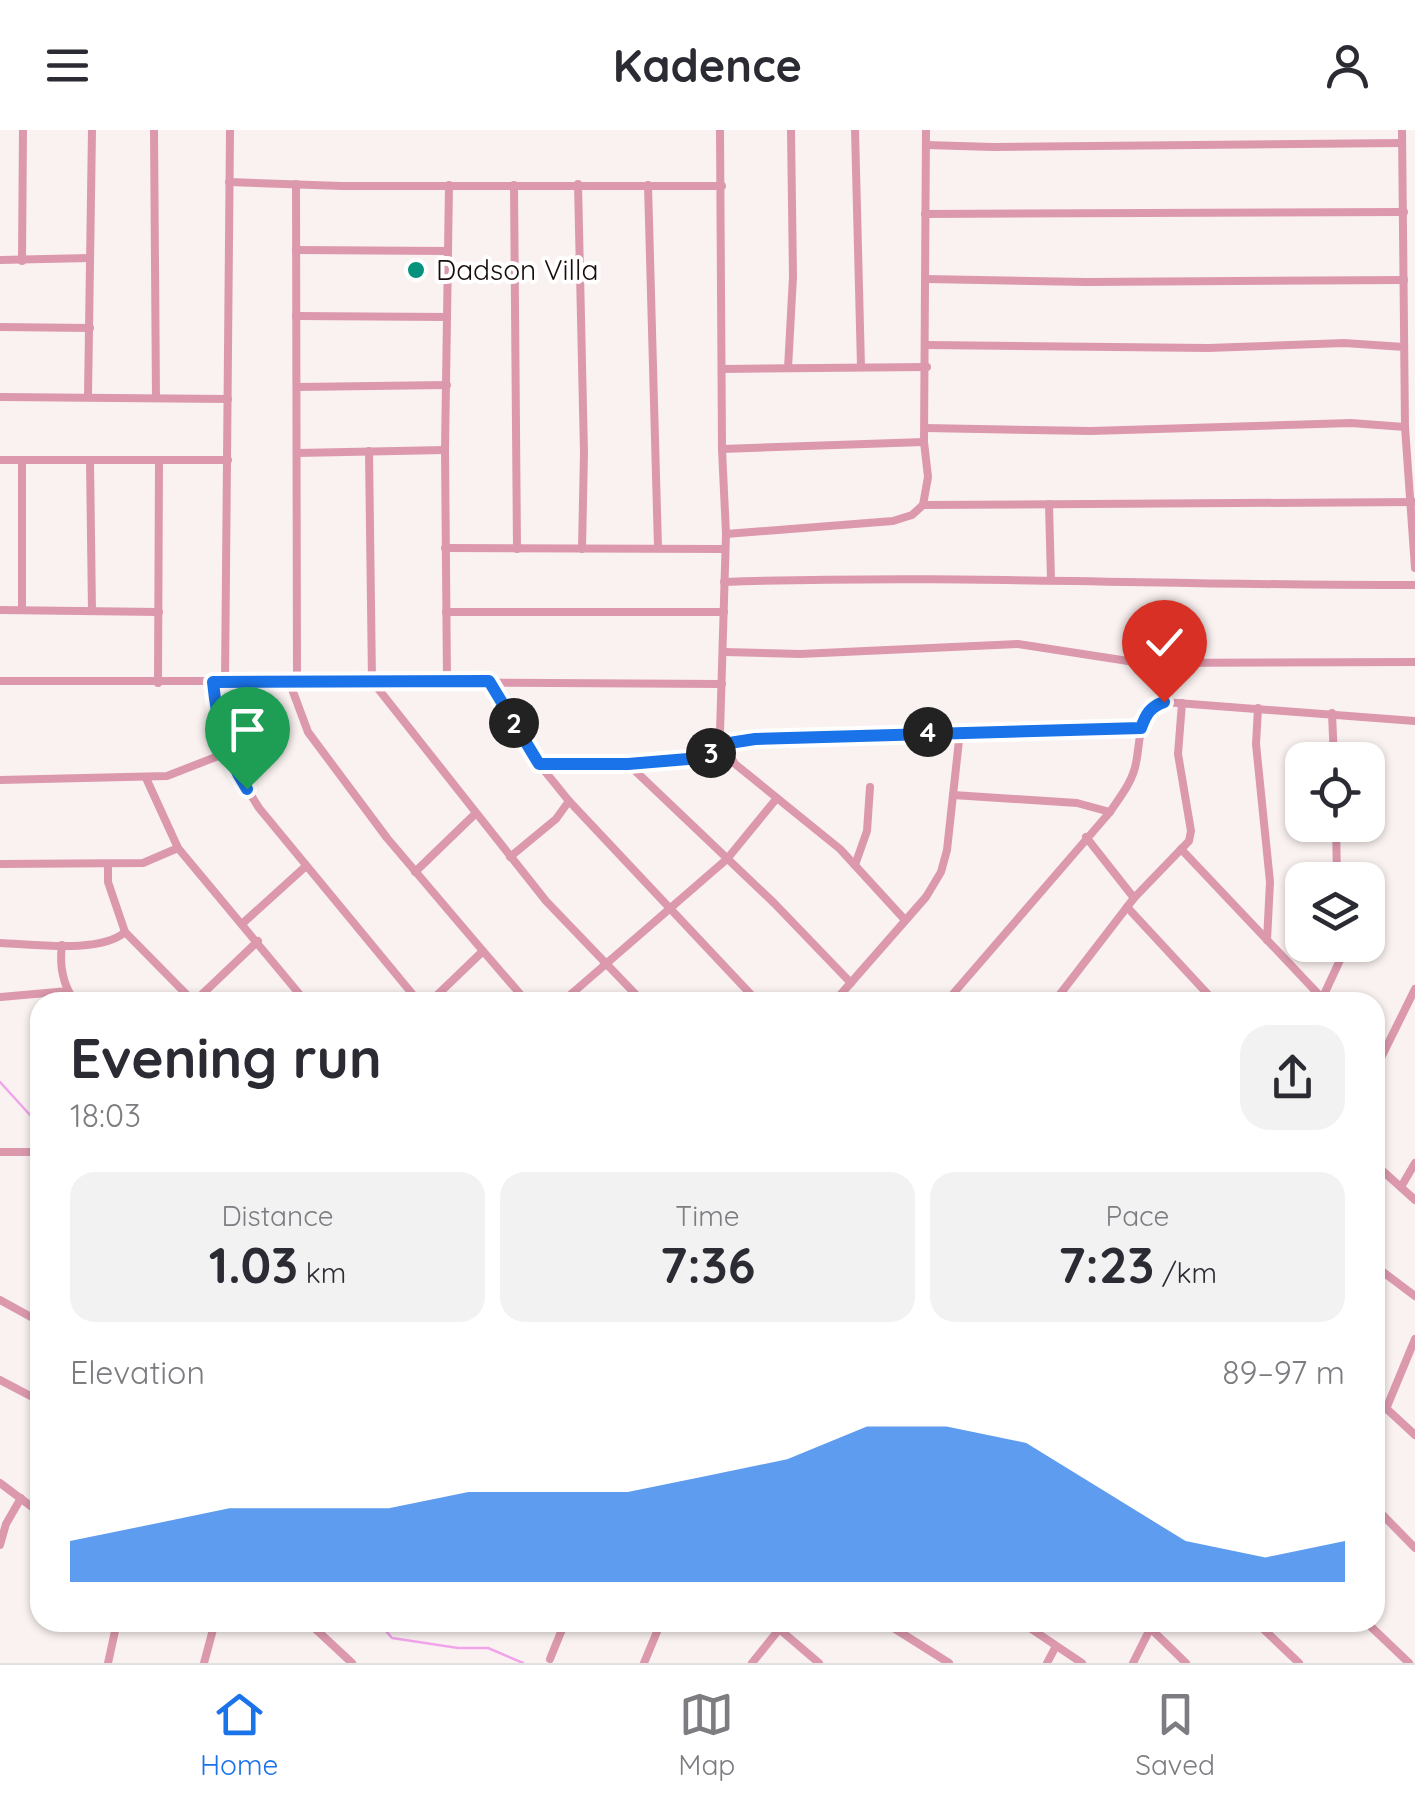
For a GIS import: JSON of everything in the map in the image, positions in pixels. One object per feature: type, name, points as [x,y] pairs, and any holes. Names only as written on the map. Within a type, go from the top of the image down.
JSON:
[{"type":"street","points":[[22,260],[23,130]]},
{"type":"street","points":[[88,396],[92,130]]},
{"type":"street","points":[[154,130],[156,397]]},
{"type":"street","points":[[225,681],[230,130]]},
{"type":"street","points":[[720,130],[726,534],[720,732],[735,764],[840,849],[905,920]]},
{"type":"street","points":[[788,368],[793,278],[791,130]]},
{"type":"street","points":[[856,130],[861,367]]},
{"type":"street","points":[[726,534],[883,522],[912,515],[923,505],[928,476],[924,442],[926,130]]},
{"type":"street","points":[[1402,130],[1405,427],[1415,568]]},
{"type":"street","points":[[926,145],[993,148],[1402,143]]},
{"type":"street","points":[[229,182],[722,186]]},
{"type":"street","points":[[296,184],[293,681],[308,732],[415,872],[519,992]]},
{"type":"street","points":[[514,184],[517,549]]},
{"type":"street","points":[[578,184],[584,453],[582,549]]},
{"type":"street","points":[[447,680],[444,450],[449,185]]},
{"type":"street","points":[[648,185],[658,548]]},
{"type":"street","points":[[924,214],[1404,212]]},
{"type":"street","points":[[1403,229],[1415,229]]},
{"type":"street","points":[[296,250],[447,251]]},
{"type":"street","points":[[0,260],[90,258]]},
{"type":"street","points":[[926,279],[1404,280]]},
{"type":"street","points":[[296,316],[447,317]]},
{"type":"street","points":[[0,327],[90,328]]},
{"type":"street","points":[[927,345],[1266,347],[1344,342],[1404,347]]},
{"type":"street","points":[[722,368],[927,367]]},
{"type":"street","points":[[296,387],[447,385]]},
{"type":"street","points":[[0,397],[228,398]]},
{"type":"street","points":[[925,428],[1091,431],[1350,423],[1405,427]]},
{"type":"street","points":[[722,449],[924,442]]},
{"type":"street","points":[[297,453],[444,450]]},
{"type":"street","points":[[370,451],[372,681],[510,857],[632,992]]},
{"type":"street","points":[[0,460],[228,460]]},
{"type":"street","points":[[22,460],[22,610]]},
{"type":"street","points":[[158,683],[159,461]]},
{"type":"street","points":[[90,462],[92,611]]},
{"type":"street","points":[[923,505],[1413,502]]},
{"type":"street","points":[[1049,504],[1051,580]]},
{"type":"street","points":[[445,548],[724,548]]},
{"type":"street","points":[[724,582],[858,578],[1415,586]]},
{"type":"street","points":[[0,610],[159,612]]},
{"type":"street","points":[[446,612],[724,612]]},
{"type":"street","points":[[724,652],[800,654],[1018,644],[1141,663],[1415,662]]},
{"type":"street","points":[[0,682],[447,680],[722,684]]},
{"type":"street","points":[[489,681],[539,764],[569,801],[748,992]]},
{"type":"street","points":[[213,682],[226,752],[259,808],[412,992]]},
{"type":"street","points":[[1062,992],[1134,898],[1189,842],[1191,831],[1178,754],[1182,703]]},
{"type":"street","points":[[954,992],[1128,787],[1141,728],[1154,705],[1182,703],[1415,721]]},
{"type":"street","points":[[1258,708],[1256,744],[1270,882],[1267,940]]},
{"type":"street","points":[[1332,713],[1333,742]]},
{"type":"street","points":[[539,764],[628,764],[700,758],[723,744],[755,739],[1141,728]]},
{"type":"street","points":[[843,992],[926,897],[941,872],[960,731]]},
{"type":"street","points":[[0,780],[167,776],[226,752]]},
{"type":"street","points":[[628,764],[851,983]]},
{"type":"street","points":[[146,778],[178,848],[298,992]]},
{"type":"street","points":[[855,866],[866,831],[870,787]]},
{"type":"street","points":[[952,795],[1077,803],[1110,812]]},
{"type":"street","points":[[574,992],[726,859],[778,798]]},
{"type":"street","points":[[510,857],[556,818],[569,801]]},
{"type":"street","points":[[415,872],[474,814]]},
{"type":"street","points":[[1086,837],[1134,898]]},
{"type":"street","points":[[0,864],[143,863],[178,848]]},
{"type":"street","points":[[1181,848],[1314,992]]},
{"type":"street","points":[[108,865],[108,882],[124,932],[184,992]]},
{"type":"street","points":[[243,923],[306,866]]},
{"type":"street","points":[[1127,907],[1206,992]]},
{"type":"street","points":[[0,943],[62,945],[114,941],[124,932]]},
{"type":"street","points":[[204,992],[258,941]]},
{"type":"street","points":[[58,992],[68,991],[60,961],[62,945]]},
{"type":"street","points":[[441,992],[484,951]]},
{"type":"street","points":[[1325,992],[1339,962]]},
{"type":"street","points":[[1385,1050],[1415,989]]},
{"type":"street","points":[[1,998],[30,995]]},
{"type":"street","points":[[0,1152],[30,1152]]},
{"type":"street","points":[[1400,1187],[1415,1163]]},
{"type":"street","points":[[1385,1173],[1415,1200]]},
{"type":"street","points":[[1385,1274],[1415,1296]]},
{"type":"street","points":[[0,1300],[30,1316]]},
{"type":"street","points":[[1415,1339],[1386,1409],[1415,1436]]},
{"type":"street","points":[[1404,1369],[1415,1371]]},
{"type":"street","points":[[0,1380],[30,1396]]},
{"type":"street","points":[[0,1483],[30,1506]]},
{"type":"street","points":[[0,1545],[20,1498]]},
{"type":"street","points":[[1385,1518],[1415,1548]]},
{"type":"street","points":[[108,1663],[115,1632]]},
{"type":"street","points":[[204,1663],[212,1632]]},
{"type":"street","points":[[319,1632],[352,1663]]},
{"type":"street","points":[[550,1660],[562,1632]]},
{"type":"street","points":[[644,1663],[657,1632]]},
{"type":"street","points":[[752,1663],[773,1632]]},
{"type":"street","points":[[786,1632],[819,1663]]},
{"type":"street","points":[[900,1632],[949,1663]]},
{"type":"street","points":[[1036,1632],[1082,1663]]},
{"type":"street","points":[[1132,1663],[1145,1632]]},
{"type":"street","points":[[1153,1632],[1186,1663]]},
{"type":"street","points":[[1266,1632],[1299,1663]]},
{"type":"street","points":[[1376,1632],[1409,1663]]},
{"type":"street","points":[[1046,1663],[1056,1646]]},
{"type":"waterway","points":[[0,1082],[30,1115]]},
{"type":"waterway","points":[[387,1632],[392,1638],[458,1648],[488,1648],[523,1663]]},
{"type":"place","name":"Dadson Villa","points":[[416,270]]},
{"type":"route","points":[[247,789],[226,752],[213,682],[489,681],[539,764],[628,764],[700,758],[723,744],[755,739],[1141,728],[1146,714],[1154,705],[1164,702]]}]
